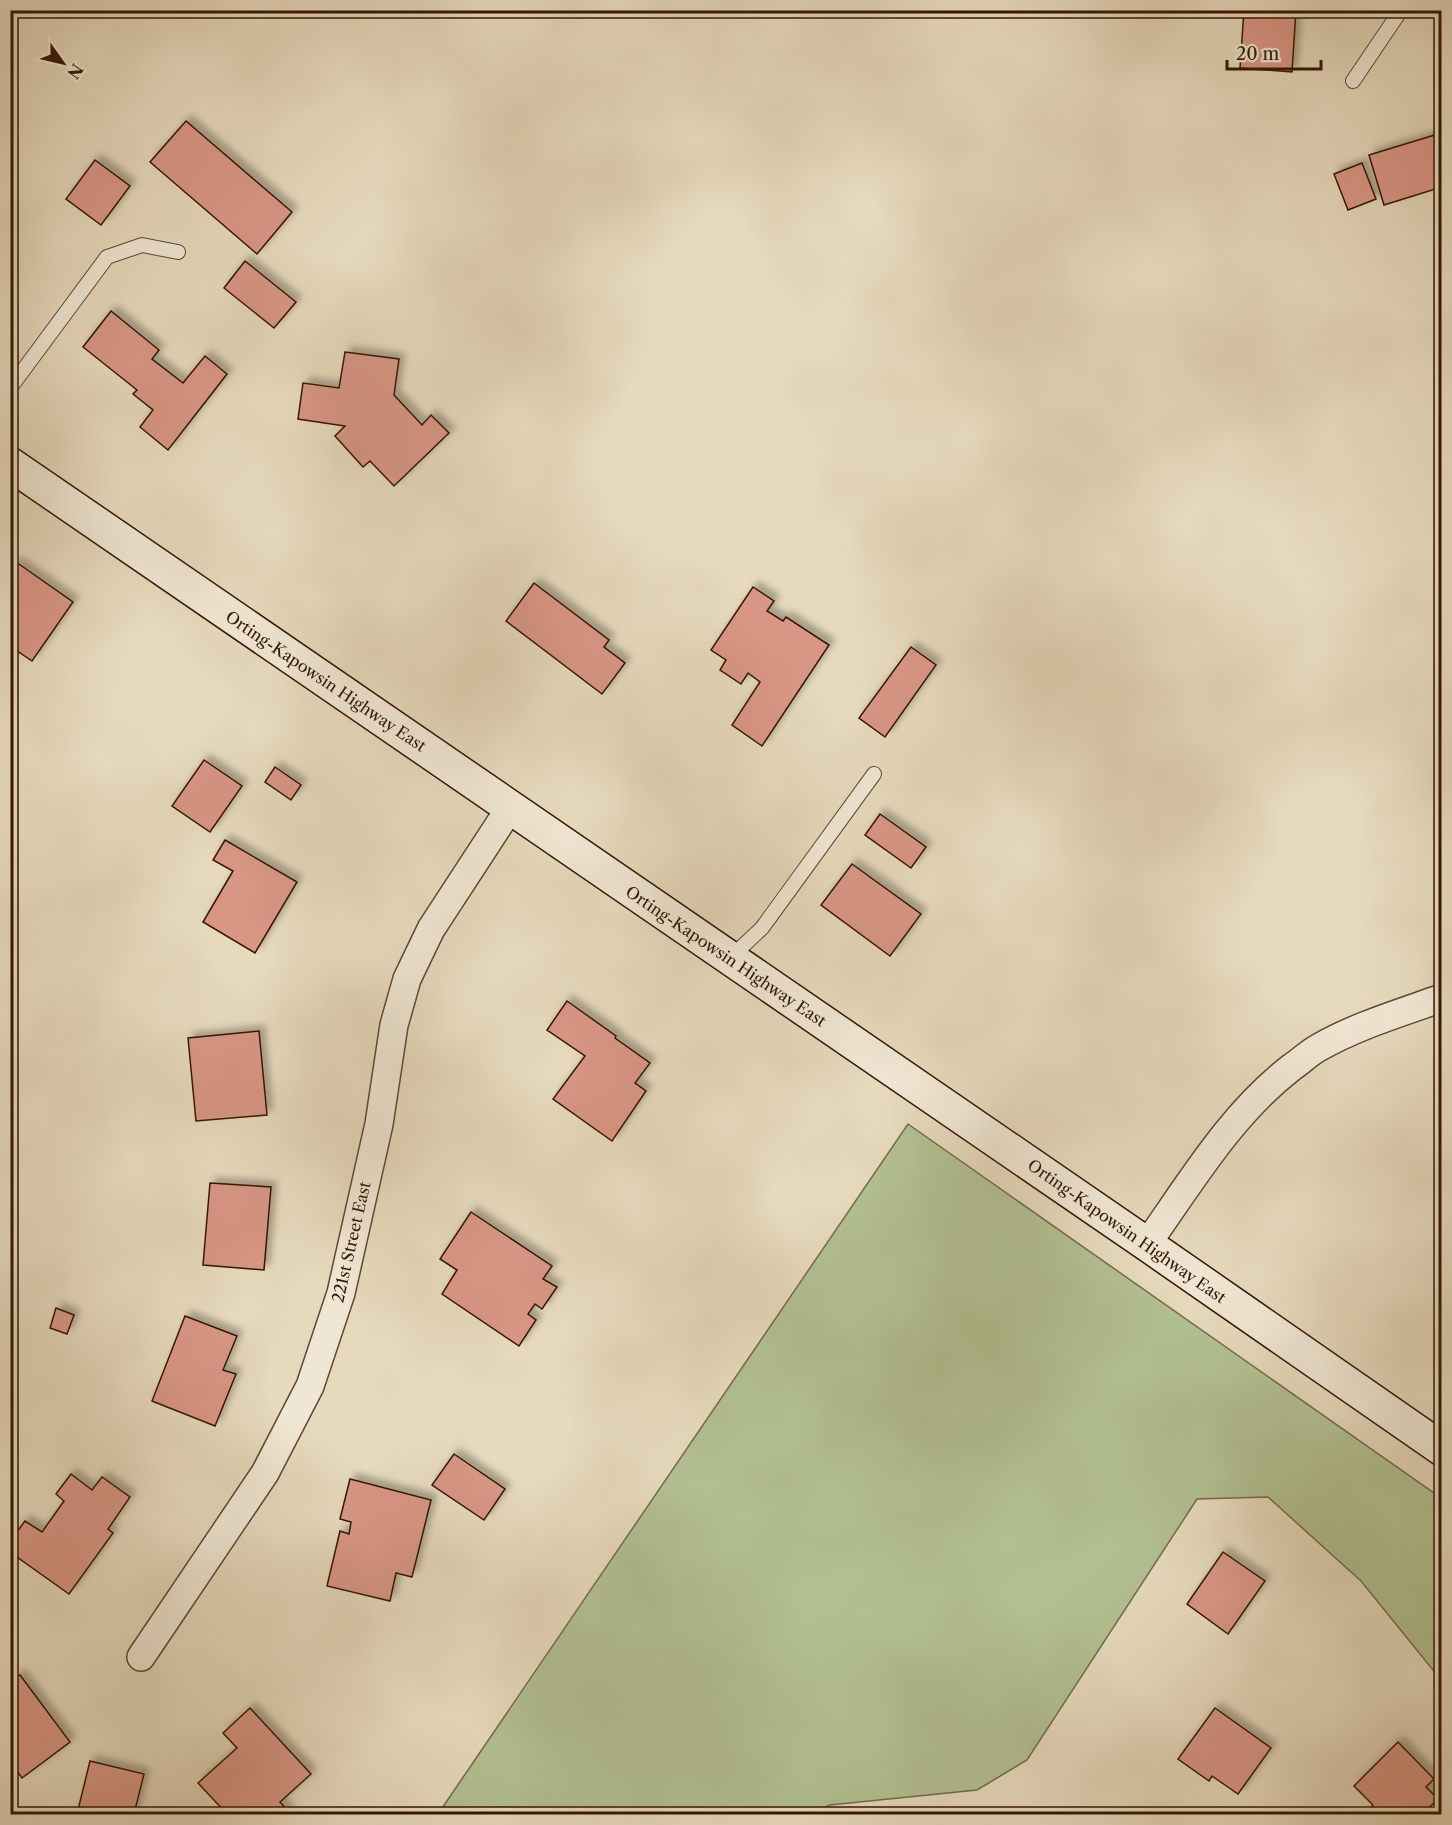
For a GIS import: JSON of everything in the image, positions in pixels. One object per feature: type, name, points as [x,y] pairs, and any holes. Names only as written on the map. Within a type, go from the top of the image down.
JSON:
[{"type":"main road","name":"Orting-Kapowsin Highway East","points":[[10,464],[1442,1449]]},
{"type":"street","name":"221st Street East","points":[[141,1657],[265,1473],[310,1386],[341,1293],[379,1124],[394,1024],[407,979],[430,929],[510,808]]},
{"type":"street","points":[[1147,1244],[1233,1125],[1260,1095],[1286,1072],[1316,1049],[1357,1028],[1442,998]]},
{"type":"lane","points":[[1353,81],[1401,10]]},
{"type":"lane","points":[[10,388],[107,257],[142,245],[178,252]]},
{"type":"lane","points":[[729,958],[762,928],[874,774]]},
{"type":"green space","points":[[908,1124],[1441,1498],[1441,1680],[1361,1581],[1268,1497],[1197,1499],[1027,1760],[977,1790],[830,1805],[812,1814],[438,1814]]},
{"type":"building","points":[[1244,10],[1296,10],[1292,72],[1240,68]]},
{"type":"building","points":[[186,121],[292,212],[257,254],[150,162]]},
{"type":"building","points":[[1438,134],[1442,146],[1442,187],[1384,205],[1369,155]]},
{"type":"building","points":[[95,160],[130,186],[101,225],[66,199]]},
{"type":"building","points":[[1362,163],[1376,199],[1348,210],[1334,174]]},
{"type":"building","points":[[245,261],[296,302],[274,328],[224,288]]},
{"type":"building","points":[[111,311],[159,350],[152,359],[183,383],[205,356],[227,374],[168,450],[140,427],[153,410],[133,394],[137,390],[83,347]]},
{"type":"building","points":[[345,352],[399,359],[394,395],[422,425],[431,415],[449,433],[394,486],[370,461],[363,467],[335,436],[345,426],[298,419],[303,383],[339,388]]},
{"type":"building","points":[[16,562],[73,602],[32,661],[10,646],[10,570]]},
{"type":"building","points":[[534,583],[609,640],[604,647],[625,663],[602,694],[506,621]]},
{"type":"building","points":[[753,587],[774,601],[767,611],[783,621],[786,617],[829,645],[762,746],[732,725],[760,682],[748,673],[741,684],[720,670],[726,660],[711,650]]},
{"type":"building","points":[[911,647],[936,665],[885,737],[859,718]]},
{"type":"building","points":[[204,760],[242,786],[210,832],[172,806]]},
{"type":"building","points":[[275,767],[301,785],[291,800],[265,782]]},
{"type":"building","points":[[880,814],[926,847],[911,868],[865,835]]},
{"type":"building","points":[[225,840],[297,882],[255,953],[203,922],[233,871],[213,860]]},
{"type":"building","points":[[852,864],[921,914],[890,956],[821,905]]},
{"type":"building","points":[[567,1001],[650,1063],[635,1083],[646,1091],[612,1141],[553,1099],[585,1056],[547,1030]]},
{"type":"building","points":[[259,1031],[267,1115],[196,1121],[188,1038]]},
{"type":"building","points":[[210,1183],[271,1187],[264,1270],[203,1265]]},
{"type":"building","points":[[471,1212],[552,1266],[543,1279],[557,1287],[542,1309],[535,1304],[528,1314],[536,1320],[519,1346],[442,1294],[457,1270],[440,1259]]},
{"type":"building","points":[[56,1308],[74,1315],[67,1334],[50,1328]]},
{"type":"building","points":[[185,1316],[237,1336],[223,1370],[236,1374],[215,1426],[152,1401]]},
{"type":"building","points":[[454,1454],[505,1489],[484,1520],[432,1485]]},
{"type":"building","points":[[71,1474],[92,1490],[102,1477],[130,1497],[108,1529],[113,1533],[69,1594],[10,1552],[10,1541],[25,1521],[42,1532],[64,1501],[56,1494]]},
{"type":"building","points":[[350,1479],[431,1500],[412,1577],[396,1573],[390,1601],[327,1586],[340,1531],[349,1534],[351,1522],[340,1519]]},
{"type":"building","points":[[1223,1552],[1265,1581],[1228,1634],[1187,1604]]},
{"type":"building","points":[[20,1675],[70,1742],[22,1778],[10,1762],[10,1682]]},
{"type":"building","points":[[250,1708],[311,1774],[280,1802],[289,1812],[287,1814],[227,1814],[198,1783],[237,1748],[223,1733]]},
{"type":"building","points":[[1215,1708],[1271,1748],[1238,1794],[1212,1776],[1209,1781],[1178,1759]]},
{"type":"building","points":[[1398,1742],[1434,1779],[1426,1787],[1438,1799],[1422,1814],[1365,1814],[1373,1805],[1354,1786]]},
{"type":"building","points":[[90,1761],[144,1774],[134,1814],[77,1814]]}]
